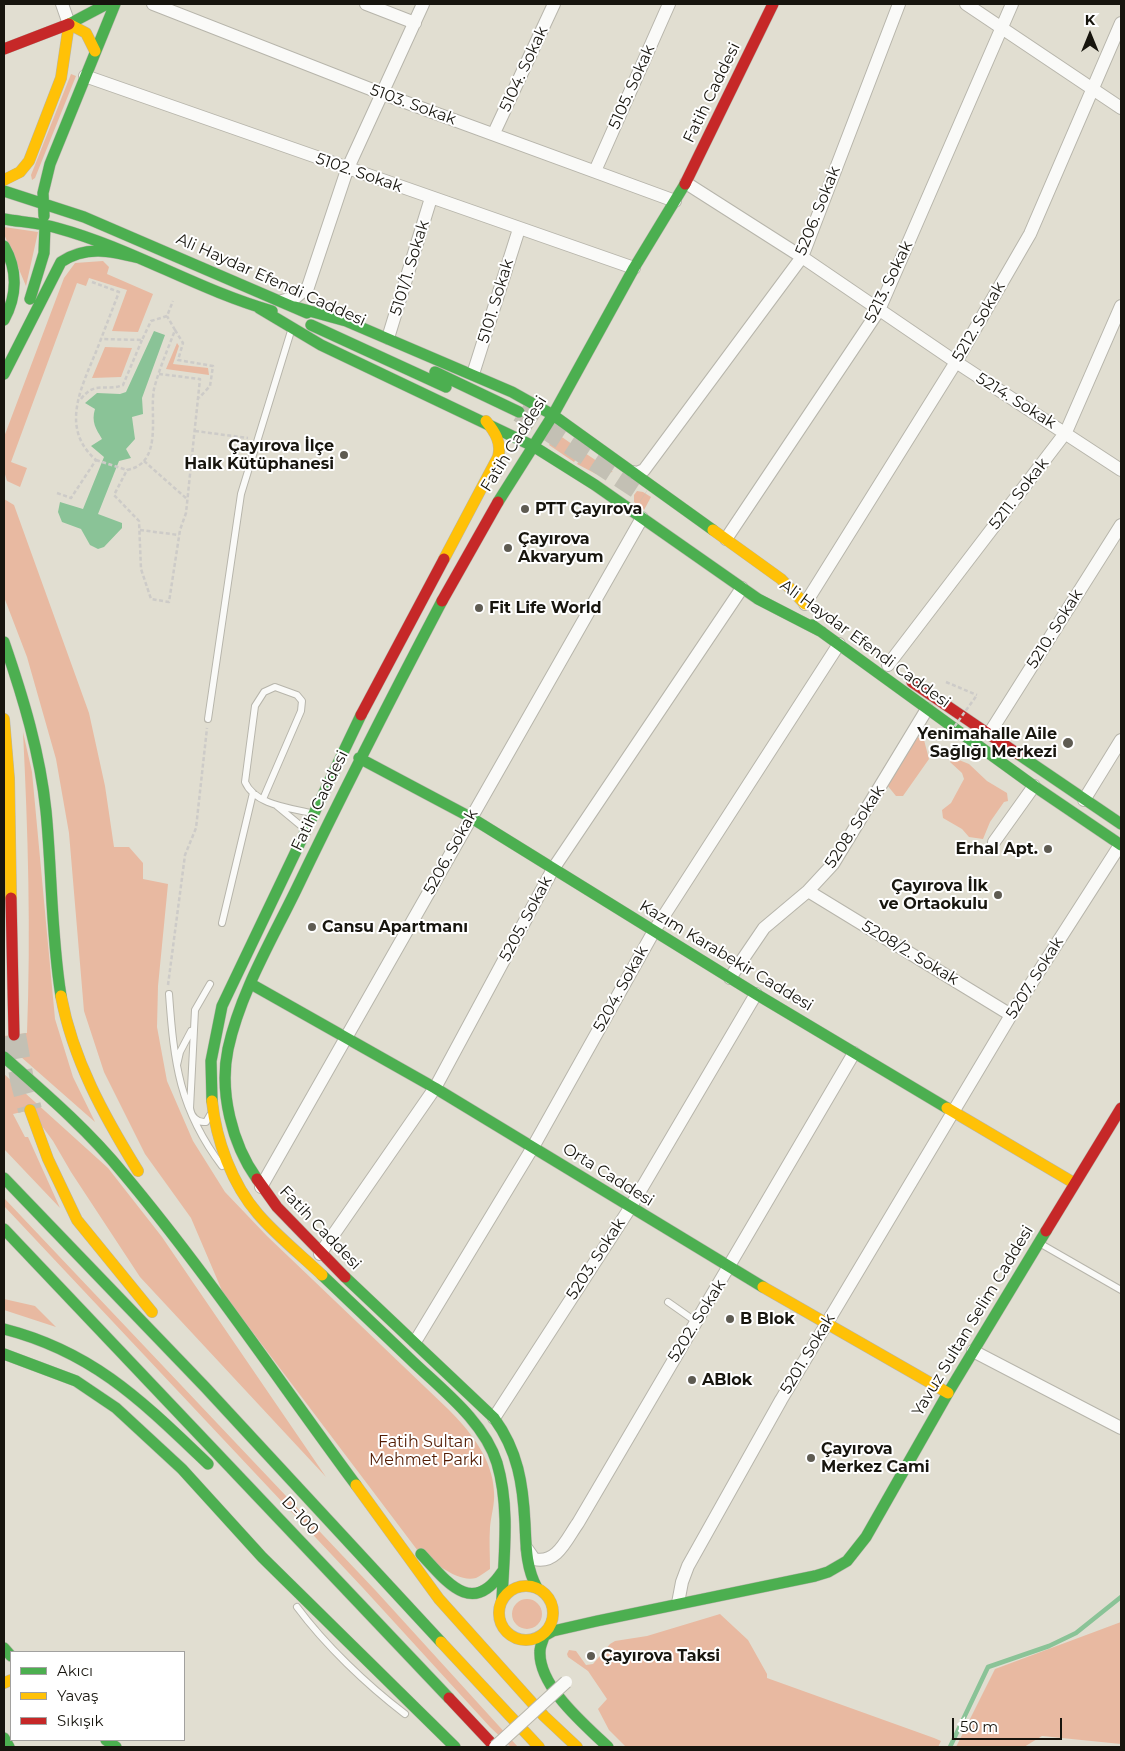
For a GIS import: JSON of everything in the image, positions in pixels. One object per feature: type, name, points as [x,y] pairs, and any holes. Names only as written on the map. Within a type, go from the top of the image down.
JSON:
[{"type":"main road","points":[[4,49],[69,24],[107,4]]},
{"type":"main road","points":[[16,348],[44,253],[42,211],[50,164],[114,4]]},
{"type":"main road","name":"Fatih Caddesi","points":[[537,1588],[530,1575],[520,1468],[510,1441],[494,1418],[278,1212],[245,1160],[233,1127],[226,1080],[226,1064],[235,1022],[251,984],[320,836],[359,758],[468,553],[553,415],[634,268],[686,183],[773,4]]},
{"type":"main road","points":[[69,24],[83,28],[91,38],[95,51]]},
{"type":"main road","points":[[4,180],[20,172],[29,161],[61,78],[69,24]]},
{"type":"main road","points":[[29,161],[29,186],[42,211]]},
{"type":"main road","points":[[50,164],[50,190],[56,199],[84,217]]},
{"type":"main road","name":"Ali Haydar Efendi Caddesi","points":[[4,191],[42,211],[84,217],[282,301],[516,417],[476,402],[316,327],[260,308],[139,258],[57,228],[42,211]]},
{"type":"main road","name":"Ali Haydar Efendi Caddesi","points":[[4,219],[42,211]]},
{"type":"main road","points":[[4,246],[10,253],[15,272],[12,301],[4,320]]},
{"type":"main road","points":[[4,374],[61,262],[69,255],[80,251],[96,250],[139,258]]},
{"type":"main road","points":[[260,308],[292,328],[391,379],[486,421],[533,446],[595,485],[742,588],[786,615],[822,632]]},
{"type":"main road","points":[[296,308],[338,318],[388,338],[473,374],[553,415],[628,475],[726,539],[781,579],[809,607]]},
{"type":"main road","points":[[486,421],[498,438],[500,450],[498,457],[369,698],[222,1006],[211,1051],[209,1076],[216,1130],[229,1167],[250,1203],[269,1225],[419,1368],[481,1432],[497,1464],[504,1508],[502,1599],[499,1616],[506,1632],[523,1640],[544,1636]]},
{"type":"main road","points":[[595,485],[628,475]]},
{"type":"main road","points":[[626,507],[628,475]]},
{"type":"main road","name":"Ali Haydar Efendi Caddesi","points":[[809,607],[641,498],[822,632],[844,638],[927,709],[1034,786],[1121,845]]},
{"type":"main road","points":[[4,642],[30,725],[42,777],[59,989],[68,1027],[85,1074],[111,1128],[206,1279]]},
{"type":"main road","name":"Ali Haydar Efendi Caddesi","points":[[873,654],[1121,824]]},
{"type":"main road","points":[[4,719],[9,788],[14,1035]]},
{"type":"main road","name":"Kazım Karabekir Caddesi","points":[[359,758],[470,817],[756,994],[1074,1183]]},
{"type":"main road","name":"Orta Caddesi","points":[[251,984],[435,1088],[730,1268],[828,1322],[948,1392]]},
{"type":"main road","points":[[4,1057],[100,1144],[206,1279],[439,1599],[538,1710],[578,1747]]},
{"type":"main road","name":"Yavuz Sultan Selim Caddesi","points":[[544,1636],[553,1631],[678,1603],[816,1576],[828,1572],[847,1561],[866,1537],[948,1392],[1121,1108]]},
{"type":"main road","points":[[30,1110],[48,1159],[77,1220],[154,1315],[205,1387]]},
{"type":"main road","points":[[216,1130],[221,1138],[227,1139],[231,1136],[233,1127]]},
{"type":"main road","points":[[229,1167],[228,1154],[230,1148],[237,1150],[245,1160]]},
{"type":"main road","name":"D-100","points":[[5,1179],[205,1387],[539,1747]]},
{"type":"main road","name":"D-100","points":[[4,1229],[495,1747]]},
{"type":"main road","points":[[390,1341],[404,1342],[405,1339],[400,1329]]},
{"type":"main road","points":[[4,1330],[50,1344],[96,1368],[150,1408],[218,1474]]},
{"type":"main road","points":[[390,1341],[407,1345],[415,1342],[414,1352],[419,1368]]},
{"type":"main road","points":[[4,1354],[76,1381],[116,1408],[182,1469],[262,1557],[455,1747]]},
{"type":"main road","points":[[419,1368],[417,1359],[421,1355],[433,1359]]},
{"type":"main road","points":[[358,1489],[442,1577],[466,1593],[483,1601],[492,1602],[502,1599],[513,1589],[521,1586],[537,1588],[568,1614],[597,1621]]},
{"type":"main road","points":[[238,1492],[299,1539]]},
{"type":"main road","points":[[466,1593],[482,1595],[495,1584],[502,1572]]},
{"type":"main road","points":[[548,1598],[554,1612],[553,1618],[549,1630],[540,1645],[541,1661],[548,1681],[568,1708],[608,1747]]},
{"type":"main road","points":[[4,1738],[9,1747]]},
{"type":"street","points":[[62,4],[69,24]]},
{"type":"street","name":"5103. Sokak","points":[[153,4],[383,94],[494,133],[675,201]]},
{"type":"street","points":[[366,4],[415,23]]},
{"type":"street","points":[[282,301],[296,297],[308,287],[347,170],[423,4]]},
{"type":"street","name":"5104. Sokak","points":[[494,133],[554,4]]},
{"type":"street","name":"5105. Sokak","points":[[595,171],[669,4]]},
{"type":"street","name":"5206. Sokak","points":[[628,475],[802,257],[900,4]]},
{"type":"street","points":[[966,4],[1121,108]]},
{"type":"street","name":"5213. Sokak","points":[[726,539],[880,310],[1012,4]]},
{"type":"street","name":"5212. Sokak","points":[[809,607],[956,362],[1030,234],[1121,23]]},
{"type":"street","name":"5102. Sokak","points":[[85,76],[347,170],[634,268]]},
{"type":"street","name":"5214. Sokak","points":[[686,183],[802,257],[956,362],[1066,432],[1121,470]]},
{"type":"street","name":"5101/1. Sokak","points":[[388,338],[431,198]]},
{"type":"street","name":"5101. Sokak","points":[[473,374],[519,229]]},
{"type":"street","name":"5211. Sokak","points":[[895,670],[1066,432],[1121,306]]},
{"type":"street","name":"5206. Sokak","points":[[261,1187],[348,1038],[470,817],[642,518]]},
{"type":"street","name":"5210. Sokak","points":[[989,734],[1121,525]]},
{"type":"street","name":"5205. Sokak","points":[[320,1254],[435,1088],[553,869],[742,588]]},
{"type":"street","name":"5204. Sokak","points":[[415,1342],[533,1147],[654,931],[844,638]]},
{"type":"street","name":"5208. Sokak","points":[[730,978],[764,928],[808,891],[834,864],[927,709]]},
{"type":"street","points":[[1084,800],[1121,740]]},
{"type":"street","points":[[994,842],[1034,786]]},
{"type":"street","name":"5207. Sokak","points":[[953,1112],[1011,1015],[1121,845]]},
{"type":"street","name":"5208/2. Sokak","points":[[808,891],[1011,1015]]},
{"type":"street","name":"5203. Sokak","points":[[494,1418],[630,1208],[756,994]]},
{"type":"street","name":"5202. Sokak","points":[[557,1554],[578,1523],[695,1321],[730,1268],[854,1053]]},
{"type":"street","name":"5201. Sokak","points":[[678,1603],[682,1582],[698,1547],[754,1446],[953,1112]]},
{"type":"street","points":[[973,1351],[1121,1428]]},
{"type":"street","points":[[527,1548],[530,1556],[537,1560],[546,1559],[557,1554]]},
{"type":"street","points":[[530,1575],[532,1568],[548,1563],[557,1554]]},
{"type":"street","points":[[495,1747],[566,1682]]},
{"type":"lane","points":[[208,719],[240,494],[292,328]]},
{"type":"lane","points":[[263,799],[298,721],[302,701],[297,695],[276,687],[264,692],[255,706],[245,782],[253,793],[263,799],[276,805],[313,813],[329,820]]},
{"type":"lane","points":[[222,923],[253,793]]},
{"type":"lane","points":[[276,805],[305,829],[320,836]]},
{"type":"lane","points":[[177,1072],[180,1052],[191,1032],[197,1003],[210,984]]},
{"type":"lane","points":[[169,994],[177,1072],[191,1112],[198,1130],[209,1149],[250,1203]]},
{"type":"lane","points":[[194,1019],[191,1112],[202,1122],[209,1118],[212,1110]]},
{"type":"lane","points":[[1038,1242],[1121,1290]]},
{"type":"lane","points":[[668,1302],[695,1321]]},
{"type":"lane","points":[[262,1557],[289,1595]]},
{"type":"lane","points":[[294,1602],[310,1625],[365,1679],[410,1717]]},
{"type":"lane","points":[[423,1727],[450,1747]]},
{"type":"path","points":[[92,282],[119,292],[78,403],[75,416],[76,430],[86,451],[96,460],[127,470],[144,461],[152,442],[153,396],[175,330]]},
{"type":"path","points":[[167,316],[173,301]]},
{"type":"path","points":[[78,403],[92,389],[123,385],[150,321],[167,316]]},
{"type":"path","points":[[167,316],[183,343],[178,360],[213,366],[210,386],[198,399]]},
{"type":"path","points":[[101,339],[142,340]]},
{"type":"path","points":[[127,470],[114,495],[139,521],[141,569],[151,599],[169,602],[179,535],[188,499],[200,379],[159,374]]},
{"type":"path","points":[[194,431],[239,436]]},
{"type":"path","points":[[57,493],[71,498],[96,460]]},
{"type":"path","points":[[144,461],[188,499]]},
{"type":"path","points":[[140,530],[179,535]]},
{"type":"path","points":[[947,683],[977,695],[947,737]]},
{"type":"path","points":[[169,994],[169,973],[185,854],[196,828],[208,719]]},
{"type":"green space","points":[[71,74],[76,76],[35,178],[32,180],[31,175]]},
{"type":"green space","points":[[4,227],[38,232],[26,286],[4,234]]},
{"type":"green space","points":[[103,261],[109,267],[107,274],[153,294],[138,332],[112,331],[127,290],[89,278],[86,286],[77,283],[11,462],[27,468],[20,487],[7,481],[4,471],[4,437],[64,278],[75,263]]},
{"type":"green space","points":[[177,343],[179,346],[173,364],[208,368],[209,375],[166,369]]},
{"type":"green space","points":[[105,347],[132,348],[121,377],[92,378]]},
{"type":"green space","points":[[556,433],[582,451],[574,462],[549,445]]},
{"type":"green space","points":[[585,453],[613,472],[596,474],[577,464]]},
{"type":"green space","points":[[637,491],[651,497],[644,510],[634,502],[634,495]]},
{"type":"green space","name":"Fatih Sultan Mehmet Parkı","points":[[4,499],[14,505],[89,713],[105,786],[114,847],[129,847],[143,863],[143,879],[168,884],[158,986],[157,1027],[167,1081],[193,1141],[225,1192],[267,1236],[448,1409],[479,1446],[493,1480],[494,1496],[490,1527],[490,1569],[476,1578],[468,1579],[453,1574],[418,1551],[223,1293],[191,1218],[145,1154],[104,1072],[84,1011],[69,833],[56,759],[27,657],[4,597]]},
{"type":"green space","points":[[23,732],[32,772],[55,1019],[73,1077],[95,1122],[4,1042],[4,1036],[27,1033],[29,957]]},
{"type":"green space","points":[[915,736],[924,740],[929,759],[903,796],[896,796],[887,785],[883,768]]},
{"type":"green space","points":[[954,758],[969,764],[987,781],[1007,793],[1008,801],[1004,802],[990,822],[983,839],[969,837],[962,829],[943,818],[942,810],[951,803],[964,779],[962,773],[950,762]]},
{"type":"green space","points":[[4,1074],[108,1168],[162,1237],[326,1477],[140,1277],[71,1172],[53,1141],[30,1110],[13,1114],[25,1137],[28,1137],[60,1208],[4,1149]]},
{"type":"green space","points":[[4,1198],[376,1591],[518,1747],[511,1747],[490,1727],[363,1588],[4,1206]]},
{"type":"green space","points":[[4,1299],[35,1306],[56,1327],[4,1310]]},
{"type":"green space","points":[[527,1599],[538,1603],[542,1614],[538,1625],[527,1629],[516,1625],[512,1614],[516,1603]]},
{"type":"green space","points":[[720,1614],[748,1640],[767,1674],[767,1678],[934,1738],[941,1741],[938,1747],[626,1747],[609,1730],[598,1709],[607,1699],[588,1671],[568,1657],[569,1650],[576,1651],[586,1665],[593,1664],[610,1644],[615,1641],[647,1636]]},
{"type":"green space","points":[[1121,1622],[1121,1744],[1042,1736],[1024,1747],[956,1747],[995,1669]]},
{"type":"shaded area","points":[[154,331],[165,335],[142,398],[143,414],[132,417],[135,439],[126,449],[131,458],[119,461],[98,514],[122,523],[122,528],[104,547],[98,549],[90,545],[81,529],[62,522],[58,512],[60,502],[83,509],[104,457],[91,446],[102,439],[94,422],[95,409],[85,403],[97,393],[120,394],[126,392]]},
{"type":"waterway","points":[[950,1747],[988,1667],[1049,1646],[1076,1633],[1121,1597]]},
{"type":"tunnel","points":[[519,412],[645,494]]},
{"type":"tunnel","points":[[14,1035],[22,1080],[30,1110]]},
{"type":"traffic: fast","points":[[69,24],[107,4]]},
{"type":"traffic: fast","points":[[44,216],[43,193],[50,164],[115,4]]},
{"type":"traffic: fast","points":[[498,502],[553,415],[634,268],[685,184]]},
{"type":"traffic: fast","points":[[4,191],[84,217],[307,313]]},
{"type":"traffic: fast","points":[[4,219],[51,226],[84,236],[218,292],[272,311]]},
{"type":"traffic: fast","points":[[30,299],[44,253],[45,225]]},
{"type":"traffic: fast","points":[[4,246],[9,255],[14,274],[11,302],[4,320]]},
{"type":"traffic: fast","points":[[4,374],[61,262],[89,251],[119,253],[139,258]]},
{"type":"traffic: fast","points":[[295,307],[346,321],[512,392],[553,415],[713,530]]},
{"type":"traffic: fast","points":[[259,308],[321,345],[533,446],[595,485],[758,599],[822,632]]},
{"type":"traffic: fast","points":[[311,325],[446,387]]},
{"type":"traffic: fast","points":[[435,372],[519,412]]},
{"type":"traffic: fast","points":[[257,1179],[248,1165],[234,1134],[227,1100],[225,1083],[226,1065],[233,1029],[240,1008],[266,950],[367,746],[442,601]]},
{"type":"traffic: fast","points":[[812,625],[1034,786],[1121,845]]},
{"type":"traffic: fast","points":[[4,642],[18,683],[40,768],[46,811],[55,950],[61,996]]},
{"type":"traffic: fast","points":[[212,1101],[211,1061],[222,1006],[361,715]]},
{"type":"traffic: fast","points":[[1018,754],[1121,824]]},
{"type":"traffic: fast","points":[[359,758],[470,817],[756,994],[947,1108]]},
{"type":"traffic: fast","points":[[251,984],[435,1088],[763,1287]]},
{"type":"traffic: fast","points":[[4,1057],[81,1127],[110,1157],[184,1249],[356,1485]]},
{"type":"traffic: fast","points":[[4,1178],[205,1387],[441,1642]]},
{"type":"traffic: fast","points":[[4,1229],[449,1698]]},
{"type":"traffic: fast","points":[[544,1636],[553,1631],[597,1621],[815,1576],[828,1572],[847,1561],[866,1537],[948,1393],[1046,1231]]},
{"type":"traffic: fast","points":[[322,1275],[460,1406],[482,1433],[491,1448],[497,1463],[504,1496],[505,1548],[502,1599]]},
{"type":"traffic: fast","points":[[345,1277],[494,1418],[502,1430],[518,1468],[523,1495],[527,1557],[537,1588]]},
{"type":"traffic: fast","points":[[4,1329],[36,1339],[65,1351],[91,1365],[139,1400],[208,1464]]},
{"type":"traffic: fast","points":[[4,1354],[76,1381],[116,1408],[182,1469],[262,1557],[455,1747]]},
{"type":"traffic: fast","points":[[421,1554],[450,1584],[470,1593],[480,1592],[491,1585],[502,1572]]},
{"type":"traffic: fast","points":[[544,1636],[540,1651],[541,1664],[547,1678],[565,1704],[608,1747]]},
{"type":"traffic: fast","points":[[4,1648],[10,1655]]},
{"type":"traffic: fast","points":[[4,1738],[9,1747]]},
{"type":"traffic: fast","points":[[107,1741],[116,1747]]},
{"type":"traffic: slow","points":[[4,180],[20,172],[29,161],[61,78],[69,24],[86,33],[95,51]]},
{"type":"traffic: slow","points":[[444,559],[498,457],[499,447],[497,438],[486,421]]},
{"type":"traffic: slow","points":[[713,530],[781,579],[805,604]]},
{"type":"traffic: slow","points":[[4,719],[9,779],[11,898]]},
{"type":"traffic: slow","points":[[61,996],[73,1043],[91,1087],[138,1171]]},
{"type":"traffic: slow","points":[[212,1101],[221,1146],[240,1189],[265,1222],[322,1275]]},
{"type":"traffic: slow","points":[[947,1108],[1074,1183]]},
{"type":"traffic: slow","points":[[30,1110],[48,1159],[77,1220],[152,1312]]},
{"type":"traffic: slow","points":[[763,1287],[948,1393]]},
{"type":"traffic: slow","points":[[356,1485],[439,1599],[544,1716],[577,1747]]},
{"type":"traffic: slow","points":[[521,1586],[531,1586],[541,1590],[549,1598],[553,1613],[549,1628],[541,1636],[531,1640],[521,1640],[511,1636],[503,1628],[499,1618],[499,1608],[503,1598],[511,1590],[521,1586]]},
{"type":"traffic: slow","points":[[441,1642],[539,1747]]},
{"type":"traffic: slow","points":[[4,1683],[10,1680]]},
{"type":"traffic: jam","points":[[685,184],[773,4]]},
{"type":"traffic: jam","points":[[4,49],[69,24]]},
{"type":"traffic: jam","points":[[442,601],[498,502]]},
{"type":"traffic: jam","points":[[361,715],[444,559]]},
{"type":"traffic: jam","points":[[912,682],[1018,754]]},
{"type":"traffic: jam","points":[[11,898],[14,1035]]},
{"type":"traffic: jam","points":[[1046,1231],[1121,1108]]},
{"type":"traffic: jam","points":[[257,1179],[277,1207],[345,1277]]},
{"type":"traffic: jam","points":[[449,1698],[495,1747]]},
{"type":"place","name":"Çayırova İlçe Halk Kütüphanesi","points":[[344,455]]},
{"type":"place","name":"PTT Çayırova","points":[[525,509]]},
{"type":"place","name":"Çayırova Akvaryum","points":[[508,548]]},
{"type":"place","name":"Fit Life World","points":[[479,608]]},
{"type":"place","name":"Yenimahalle Aile Sağlığı Merkezi","points":[[1068,743]]},
{"type":"place","name":"Erhal Apt.","points":[[1048,849]]},
{"type":"place","name":"Çayırova İlk ve Ortaokulu","points":[[998,895]]},
{"type":"place","name":"Cansu Apartmanı","points":[[312,927]]},
{"type":"place","name":"B Blok","points":[[730,1319]]},
{"type":"place","name":"ABlok","points":[[692,1380]]},
{"type":"place","name":"Çayırova Merkez Cami","points":[[811,1458]]},
{"type":"place","name":"Çayırova Taksi","points":[[591,1656]]}]
